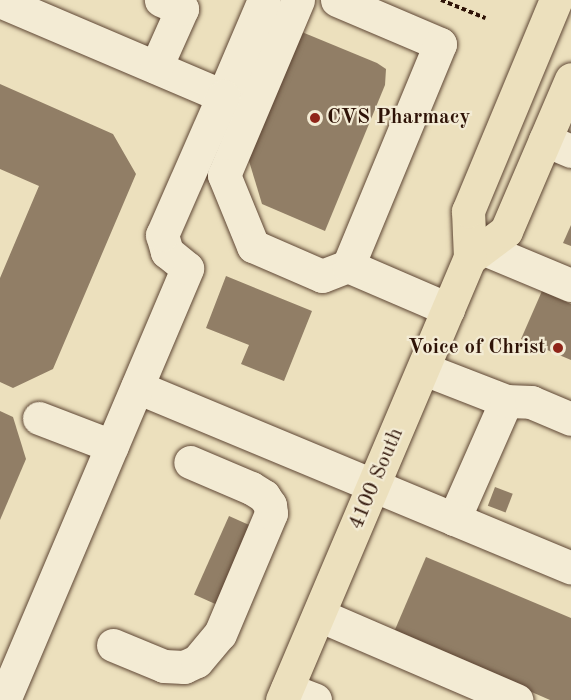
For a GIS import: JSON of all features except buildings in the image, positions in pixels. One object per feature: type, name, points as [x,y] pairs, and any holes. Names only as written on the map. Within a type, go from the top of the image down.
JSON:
[{"type":"main road","points":[[558,0],[571,5]]},
{"type":"main road","name":"4100 South","points":[[476,253],[468,212],[558,0]]},
{"type":"main road","name":"4100 South","points":[[295,696],[318,615],[448,309],[476,253],[506,231],[558,145],[568,92]]},
{"type":"lane","points":[[3,700],[188,268],[167,252],[162,235],[264,0]]},
{"type":"lane","points":[[298,0],[224,175],[254,246],[322,276],[348,266],[448,309]]},
{"type":"lane","points":[[337,0],[440,44],[348,266]]},
{"type":"lane","points":[[156,67],[182,3]]},
{"type":"lane","points":[[36,7],[156,67],[223,96]]},
{"type":"lane","points":[[476,253],[571,285]]},
{"type":"lane","points":[[424,369],[506,401],[531,402],[571,419]]},
{"type":"lane","points":[[137,387],[571,568]]},
{"type":"lane","points":[[454,519],[506,401]]},
{"type":"lane","points":[[39,418],[112,446]]},
{"type":"lane","points":[[116,637],[164,666],[184,667],[197,661],[210,649],[220,634],[271,513],[270,505],[264,496],[251,488],[190,462]]},
{"type":"lane","points":[[318,615],[516,700]]},
{"type":"path","points":[[441,0],[485,18]]},
{"type":"place","name":"CVS Pharmacy","points":[[315,118]]},
{"type":"place","name":"Voice of Christ","points":[[558,348]]}]
